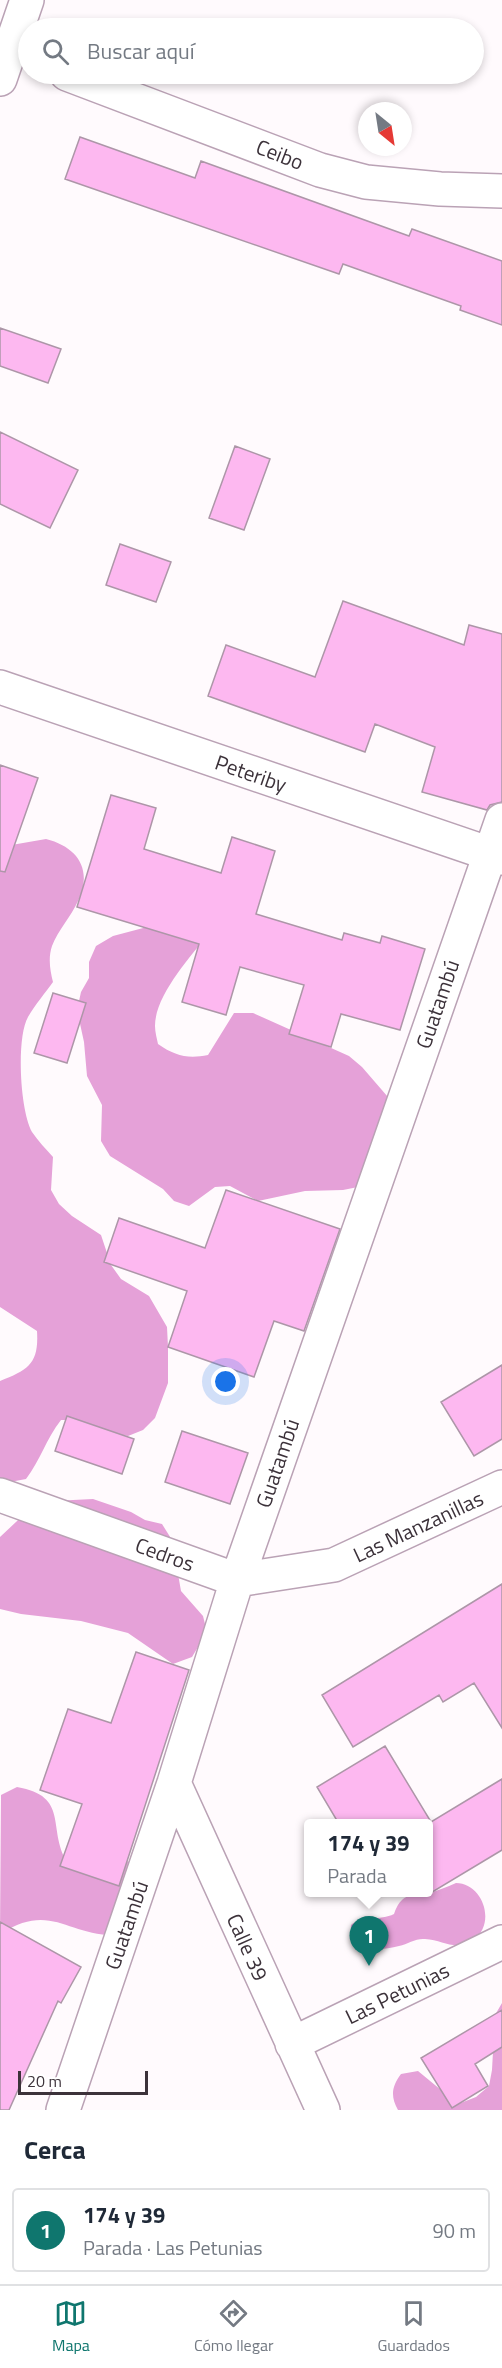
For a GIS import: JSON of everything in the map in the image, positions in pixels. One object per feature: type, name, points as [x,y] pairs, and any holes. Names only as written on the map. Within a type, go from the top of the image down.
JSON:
[{"type":"street","points":[[23,18],[27,0]]},
{"type":"street","points":[[13,63],[18,40]]},
{"type":"street","name":"Ceibo","points":[[93,84],[320,170],[366,182],[440,189],[502,191]]},
{"type":"street","name":"Peteriby","points":[[0,687],[496,856]]},
{"type":"street","name":"Guatambú","points":[[63,2110],[174,1784],[237,1580],[496,856],[502,820]]},
{"type":"street","name":"Las Manzanillas","points":[[334,1565],[502,1487]]},
{"type":"street","name":"Cedros","points":[[0,1495],[237,1580],[334,1565]]},
{"type":"street","name":"Calle 39","points":[[174,1784],[323,2110]]},
{"type":"street","name":"Las Petunias","points":[[292,2044],[502,1942]]},
{"type":"shaded area","points":[[46,839],[67,848],[74,854],[80,861],[84,879],[78,901],[52,946],[50,964],[53,982],[28,1017],[24,1027],[21,1074],[28,1122],[39,1142],[53,1157],[51,1190],[59,1204],[72,1216],[101,1235],[111,1265],[121,1279],[149,1296],[167,1327],[168,1383],[155,1418],[143,1430],[128,1436],[108,1433],[78,1420],[61,1420],[26,1479],[10,1482],[0,1478],[0,1381],[18,1373],[30,1364],[36,1351],[37,1331],[0,1307],[0,847]]},
{"type":"shaded area","points":[[147,927],[208,934],[175,977],[161,1002],[155,1026],[158,1044],[182,1056],[208,1055],[234,1013],[253,1013],[349,1056],[362,1067],[394,1104],[358,1187],[343,1190],[305,1191],[258,1201],[230,1186],[215,1187],[189,1206],[174,1201],[163,1189],[110,1156],[101,1141],[102,1105],[87,1076],[84,1042],[77,1010],[81,992],[89,978],[89,962],[96,946],[113,936]]},
{"type":"shaded area","points":[[93,1499],[131,1512],[145,1520],[162,1524],[172,1540],[181,1591],[203,1616],[207,1632],[192,1657],[173,1664],[128,1633],[81,1621],[21,1614],[0,1609],[0,1537],[32,1507],[53,1501]]},
{"type":"shaded area","points":[[17,1787],[34,1791],[51,1806],[61,1850],[67,1862],[115,1859],[130,1862],[118,1935],[85,1931],[47,1920],[18,1925],[0,1934],[1,1795]]},
{"type":"shaded area","points":[[456,1883],[465,1885],[480,1897],[484,1906],[484,1924],[480,1933],[473,1940],[455,1945],[422,1939],[391,1948],[374,1949],[360,1946],[355,1941],[351,1925],[356,1922],[394,1914],[403,1899],[433,1897],[433,1891]]},
{"type":"shaded area","points":[[502,2003],[502,2110],[398,2110],[393,2091],[401,2074],[418,2071],[458,2104],[476,2097],[489,2086],[495,2015]]},
{"type":"building","points":[[80,137],[195,178],[201,161],[409,236],[412,229],[502,261],[502,325],[460,310],[461,306],[343,264],[339,274],[65,179]]},
{"type":"building","points":[[0,328],[61,349],[48,383],[0,366]]},
{"type":"building","points":[[0,432],[78,470],[50,528],[0,504]]},
{"type":"building","points":[[235,446],[270,459],[244,530],[209,518]]},
{"type":"building","points":[[120,544],[171,562],[156,602],[106,585]]},
{"type":"building","points":[[343,601],[464,645],[469,625],[502,634],[502,802],[490,805],[487,810],[422,792],[435,747],[375,724],[365,752],[208,696],[226,645],[315,677]]},
{"type":"building","points":[[0,765],[38,778],[5,872],[0,871]]},
{"type":"building","points":[[111,795],[156,808],[144,849],[221,873],[232,837],[275,851],[256,914],[342,940],[344,933],[380,943],[382,936],[425,949],[400,1030],[341,1014],[331,1047],[289,1034],[304,985],[240,967],[226,1015],[182,1002],[199,944],[77,907]]},
{"type":"building","points":[[53,993],[86,1003],[67,1063],[34,1053]]},
{"type":"building","points":[[226,1190],[340,1229],[304,1331],[274,1321],[254,1377],[168,1347],[187,1291],[104,1262],[119,1218],[205,1248]]},
{"type":"building","points":[[502,1365],[502,1439],[474,1456],[441,1402]]},
{"type":"building","points":[[67,1416],[134,1439],[122,1474],[55,1451]]},
{"type":"building","points":[[182,1431],[248,1453],[230,1504],[165,1482]]},
{"type":"building","points":[[502,1584],[502,1728],[474,1683],[443,1702],[439,1695],[353,1747],[322,1695]]},
{"type":"building","points":[[136,1652],[189,1670],[119,1886],[60,1866],[82,1804],[40,1790],[68,1709],[111,1723]]},
{"type":"building","points":[[385,1746],[429,1819],[336,1819],[317,1787]]},
{"type":"building","points":[[502,1779],[502,1850],[433,1892],[433,1821]]},
{"type":"building","points":[[0,1922],[81,1967],[61,2003],[58,2001],[9,2110],[0,2110]]},
{"type":"building","points":[[502,2010],[502,2047],[475,2064],[488,2086],[452,2108],[421,2058]]},
{"type":"place","name":"174 y 39","points":[[369,1966]]}]
